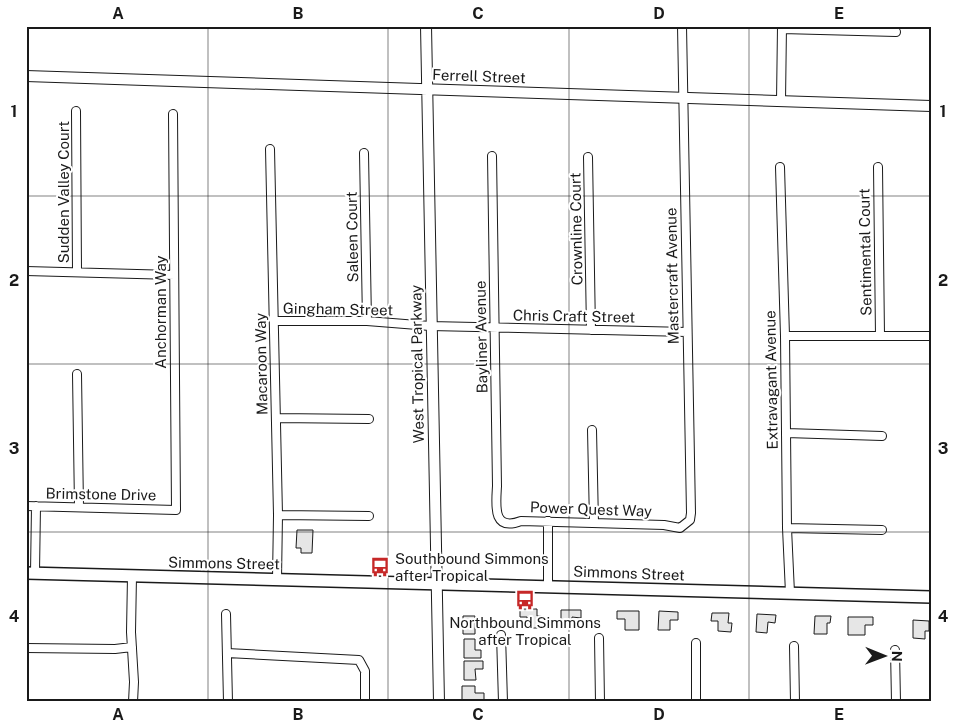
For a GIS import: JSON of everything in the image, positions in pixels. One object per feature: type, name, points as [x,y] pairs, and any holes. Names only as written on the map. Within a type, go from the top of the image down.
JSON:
[{"type":"main road","name":"Simmons Street","points":[[30,573],[931,597]]},
{"type":"street","name":"West Tropical Parkway","points":[[426,26],[430,326],[439,702]]},
{"type":"street","name":"Mastercraft Avenue","points":[[682,26],[686,332],[691,513],[686,524]]},
{"type":"street","points":[[781,102],[782,28],[896,32]]},
{"type":"street","name":"Ferrell Street","points":[[26,76],[931,106]]},
{"type":"street","name":"Sudden Valley Court","points":[[76,111],[77,272]]},
{"type":"street","name":"Anchorman Way","points":[[172,114],[176,510]]},
{"type":"street","name":"Macaroon Way","points":[[270,149],[278,516],[276,580]]},
{"type":"street","name":"Saleen Court","points":[[364,153],[367,321]]},
{"type":"street","name":"Bayliner Avenue","points":[[492,156],[497,486],[494,504],[498,516]]},
{"type":"street","name":"Crownline Court","points":[[588,157],[591,330]]},
{"type":"street","name":"Extravagant Avenue","points":[[780,167],[785,336],[786,528],[790,593]]},
{"type":"street","name":"Sentimental Court","points":[[878,167],[880,336]]},
{"type":"street","points":[[26,271],[174,275]]},
{"type":"street","name":"Gingham Street","points":[[275,321],[367,321],[430,326]]},
{"type":"street","name":"Chris Craft Street","points":[[430,326],[686,332]]},
{"type":"street","points":[[785,336],[931,336]]},
{"type":"street","points":[[77,374],[79,507]]},
{"type":"street","points":[[276,418],[369,419]]},
{"type":"street","points":[[592,430],[594,523]]},
{"type":"street","points":[[786,432],[882,436]]},
{"type":"street","name":"Brimstone Drive","points":[[26,506],[176,510]]},
{"type":"street","points":[[30,573],[36,506]]},
{"type":"street","points":[[278,516],[369,516]]},
{"type":"street","name":"Power Quest Way","points":[[498,516],[506,523],[511,524],[521,520],[664,525],[680,528],[686,524]]},
{"type":"street","points":[[548,522],[548,586]]},
{"type":"street","points":[[786,528],[882,530]]},
{"type":"street","points":[[132,576],[133,702]]},
{"type":"street","points":[[226,614],[228,702]]},
{"type":"street","points":[[501,635],[503,702]]},
{"type":"street","points":[[599,638],[600,702]]},
{"type":"street","points":[[696,643],[696,702]]},
{"type":"street","points":[[794,646],[795,702]]},
{"type":"street","points":[[26,648],[115,649],[132,647]]},
{"type":"street","points":[[895,650],[896,702]]},
{"type":"street","points":[[227,653],[359,660],[365,671],[365,702]]},
{"type":"building","points":[[297,530],[313,530],[312,553],[301,553],[301,548],[296,548]]},
{"type":"building","points":[[520,609],[537,609],[537,616],[542,616],[542,621],[538,621],[538,628],[527,628],[527,617],[520,617]]},
{"type":"building","points":[[561,610],[581,610],[581,618],[572,617],[572,628],[561,628]]},
{"type":"building","points":[[617,611],[639,611],[639,630],[625,630],[625,619],[617,619]]},
{"type":"building","points":[[659,611],[678,612],[678,620],[670,620],[670,630],[658,630]]},
{"type":"building","points":[[712,613],[729,613],[728,623],[732,623],[731,632],[718,631],[718,621],[711,621]]},
{"type":"building","points":[[757,614],[776,615],[775,623],[768,622],[767,633],[756,632]]},
{"type":"building","points":[[463,616],[475,616],[475,634],[463,634]]},
{"type":"building","points":[[815,616],[831,616],[830,623],[827,623],[827,634],[814,634]]},
{"type":"building","points":[[848,617],[873,617],[873,625],[865,625],[865,635],[848,635]]},
{"type":"building","points":[[913,620],[929,621],[929,631],[925,631],[925,639],[913,638]]},
{"type":"building","points":[[464,639],[475,639],[475,650],[481,650],[481,658],[464,658]]},
{"type":"building","points":[[464,661],[483,661],[483,669],[475,669],[476,680],[464,680]]},
{"type":"building","points":[[462,686],[475,686],[475,693],[484,693],[484,702],[462,702]]},
{"type":"place","name":"Southbound Simmons after Tropical","points":[[380,567]]},
{"type":"place","name":"Northbound Simmons after Tropical","points":[[525,600]]}]
